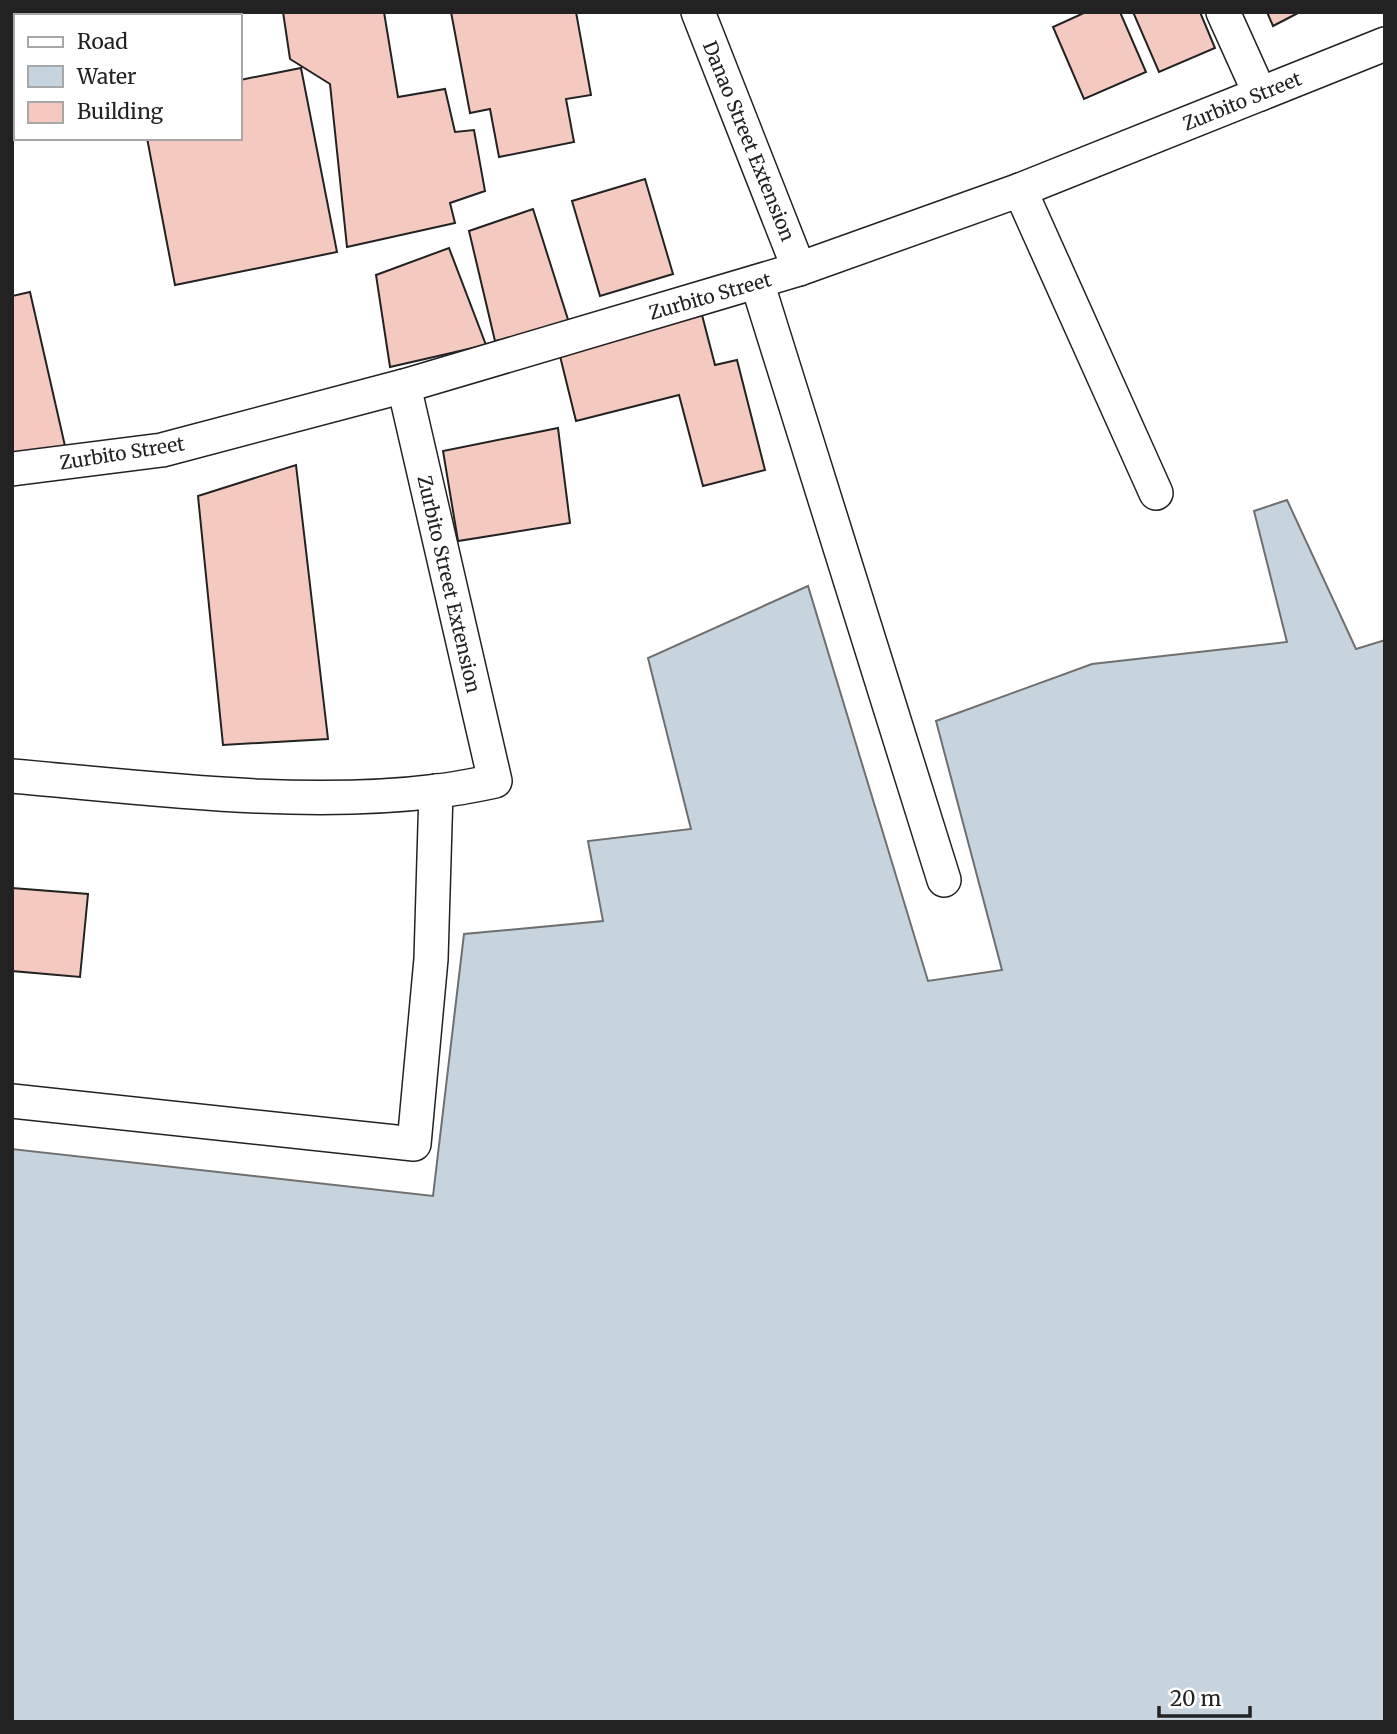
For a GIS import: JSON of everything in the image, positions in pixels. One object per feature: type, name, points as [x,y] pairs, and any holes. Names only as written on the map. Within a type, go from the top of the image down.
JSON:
[{"type":"street","name":"Danao Street Extension","points":[[698,12],[799,269]]},
{"type":"street","points":[[1223,12],[1260,94]]},
{"type":"street","name":"Zurbito Street","points":[[12,469],[162,450],[404,386],[799,269],[1020,190],[1385,44]]},
{"type":"street","points":[[1020,190],[1156,493]]},
{"type":"street","points":[[757,282],[944,880]]},
{"type":"street","name":"Zurbito Street Extension","points":[[404,386],[495,781],[436,791]]},
{"type":"street","points":[[12,776],[211,793],[296,797],[436,791],[431,959],[414,1144],[12,1101]]},
{"type":"water","points":[[1287,500],[1356,649],[1385,640],[1385,1722],[12,1722],[12,1149],[433,1196],[464,934],[603,921],[588,841],[691,829],[648,658],[808,586],[928,981],[1002,970],[936,721],[1092,664],[1287,642],[1254,511]]},
{"type":"building","points":[[283,12],[384,12],[398,97],[445,89],[455,132],[474,130],[485,191],[450,203],[455,223],[347,247],[330,84],[290,59]]},
{"type":"building","points":[[451,12],[576,12],[591,95],[566,99],[574,142],[499,157],[490,109],[470,113]]},
{"type":"building","points":[[1086,12],[1120,12],[1146,72],[1084,99],[1053,27]]},
{"type":"building","points":[[1133,12],[1200,12],[1215,48],[1159,72]]},
{"type":"building","points":[[1267,12],[1300,12],[1273,26]]},
{"type":"building","points":[[301,68],[337,252],[175,285],[147,140],[242,140],[242,80]]},
{"type":"building","points":[[645,179],[673,274],[600,296],[572,201]]},
{"type":"building","points":[[533,209],[571,329],[495,341],[469,231]]},
{"type":"building","points":[[449,248],[486,345],[390,367],[376,275]]},
{"type":"building","points":[[30,292],[65,446],[12,458],[12,296]]},
{"type":"building","points":[[702,315],[715,365],[737,360],[765,470],[703,486],[679,395],[576,421],[559,352]]},
{"type":"building","points":[[558,428],[570,523],[458,541],[443,451]]},
{"type":"building","points":[[296,465],[328,739],[223,745],[198,496]]},
{"type":"building","points":[[12,888],[88,894],[80,977],[12,971]]}]
